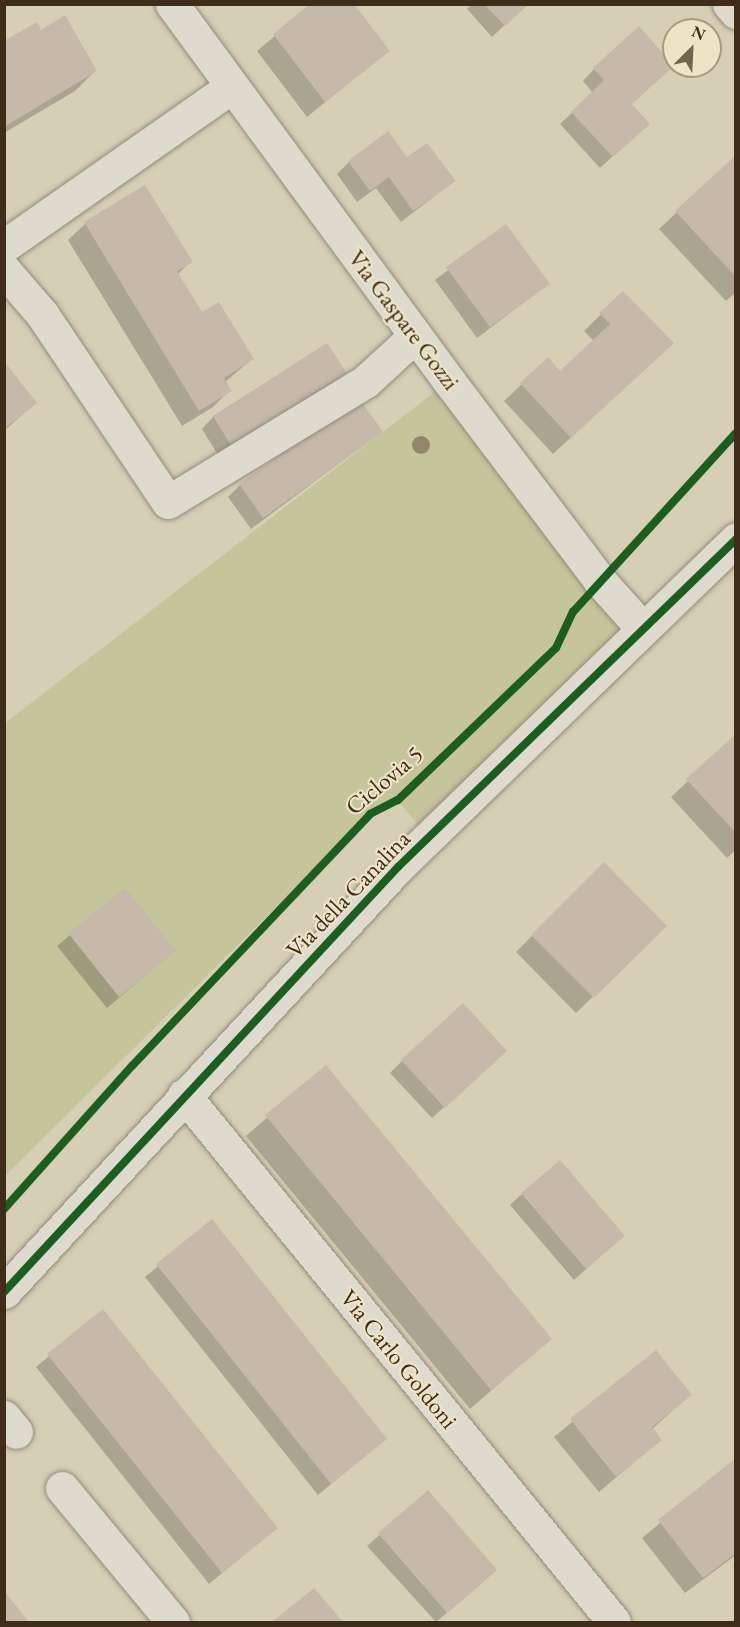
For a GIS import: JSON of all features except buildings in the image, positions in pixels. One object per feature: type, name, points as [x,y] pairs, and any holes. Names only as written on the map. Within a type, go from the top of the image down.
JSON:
[{"type":"street","name":"Via Gaspare Gozzi","points":[[172,4],[231,87],[600,581],[643,629]]},
{"type":"street","points":[[729,4],[735,12]]},
{"type":"street","points":[[4,246],[231,87]]},
{"type":"street","points":[[4,270],[42,314],[168,502],[366,381],[416,336]]},
{"type":"street","name":"Via della Canalina","points":[[4,1292],[184,1095],[398,867],[735,539]]},
{"type":"street","name":"Via Carlo Goldoni","points":[[184,1095],[614,1623]]},
{"type":"street","points":[[62,1488],[173,1623]]},
{"type":"shaded area","points":[[449,381],[643,629],[428,838],[398,800],[370,814],[5,1176],[5,723]]},
{"type":"cycle path","name":"Ciclovia 5","points":[[4,1209],[132,1066],[370,814],[398,800],[556,648],[573,612],[736,433]]},
{"type":"cycle path","points":[[4,1292],[398,867],[736,539]]}]
